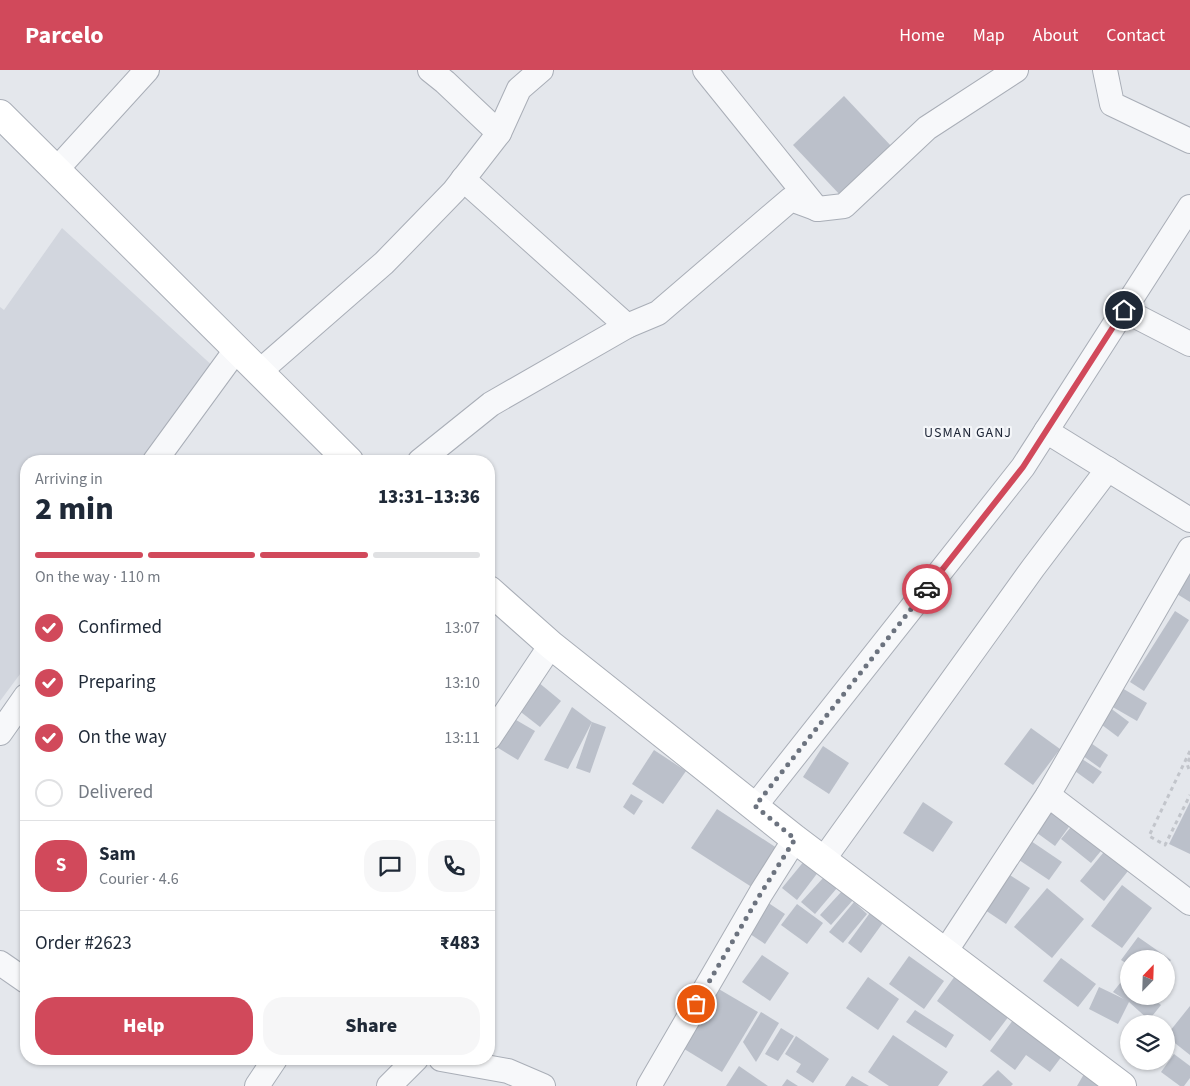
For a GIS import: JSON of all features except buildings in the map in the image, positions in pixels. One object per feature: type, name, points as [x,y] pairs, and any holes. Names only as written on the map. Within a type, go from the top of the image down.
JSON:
[{"type":"street","points":[[56,170],[147,70]]},
{"type":"street","points":[[430,70],[499,133]]},
{"type":"street","points":[[260,372],[384,263],[454,191],[499,133],[519,89],[541,70]]},
{"type":"street","points":[[706,70],[818,209]]},
{"type":"street","points":[[427,455],[491,404],[627,326],[658,312],[791,199],[818,209],[844,206],[927,128],[1016,70]]},
{"type":"street","points":[[1105,70],[1112,104],[1190,141]]},
{"type":"street","points":[[0,114],[343,455]]},
{"type":"street","points":[[463,179],[627,326]]},
{"type":"street","points":[[755,806],[1023,467],[1190,207]]},
{"type":"street","points":[[1124,310],[1190,344]]},
{"type":"street","points":[[159,455],[236,350]]},
{"type":"street","points":[[1046,431],[1190,520]]},
{"type":"street","points":[[823,860],[1033,568],[1108,469]]},
{"type":"street","points":[[945,952],[1048,795],[1190,549]]},
{"type":"street","points":[[495,595],[551,645],[795,839],[1122,1086]]},
{"type":"street","points":[[495,729],[551,645]]},
{"type":"street","points":[[0,733],[20,705]]},
{"type":"street","points":[[1048,795],[1190,903]]},
{"type":"street","points":[[644,1084],[795,839]]},
{"type":"street","points":[[0,963],[20,977]]},
{"type":"street","points":[[389,1086],[410,1065]]},
{"type":"street","points":[[474,1065],[508,1071],[543,1086]]},
{"type":"path","points":[[1190,751],[1149,836],[1166,845],[1190,795]]},
{"type":"path","points":[[1190,758],[1187,764],[1190,772]]},
{"type":"shaded area","points":[[62,228],[216,369],[151,455],[20,455],[20,674],[0,701],[0,307],[4,310]]},
{"type":"way so far","points":[[696,1004],[795,839],[755,806],[927,589]]},
{"type":"district","name":"USMAN GANJ","points":[[968,432]]},
{"type":"route","points":[[927,589],[1023,467],[1124,310]]}]
